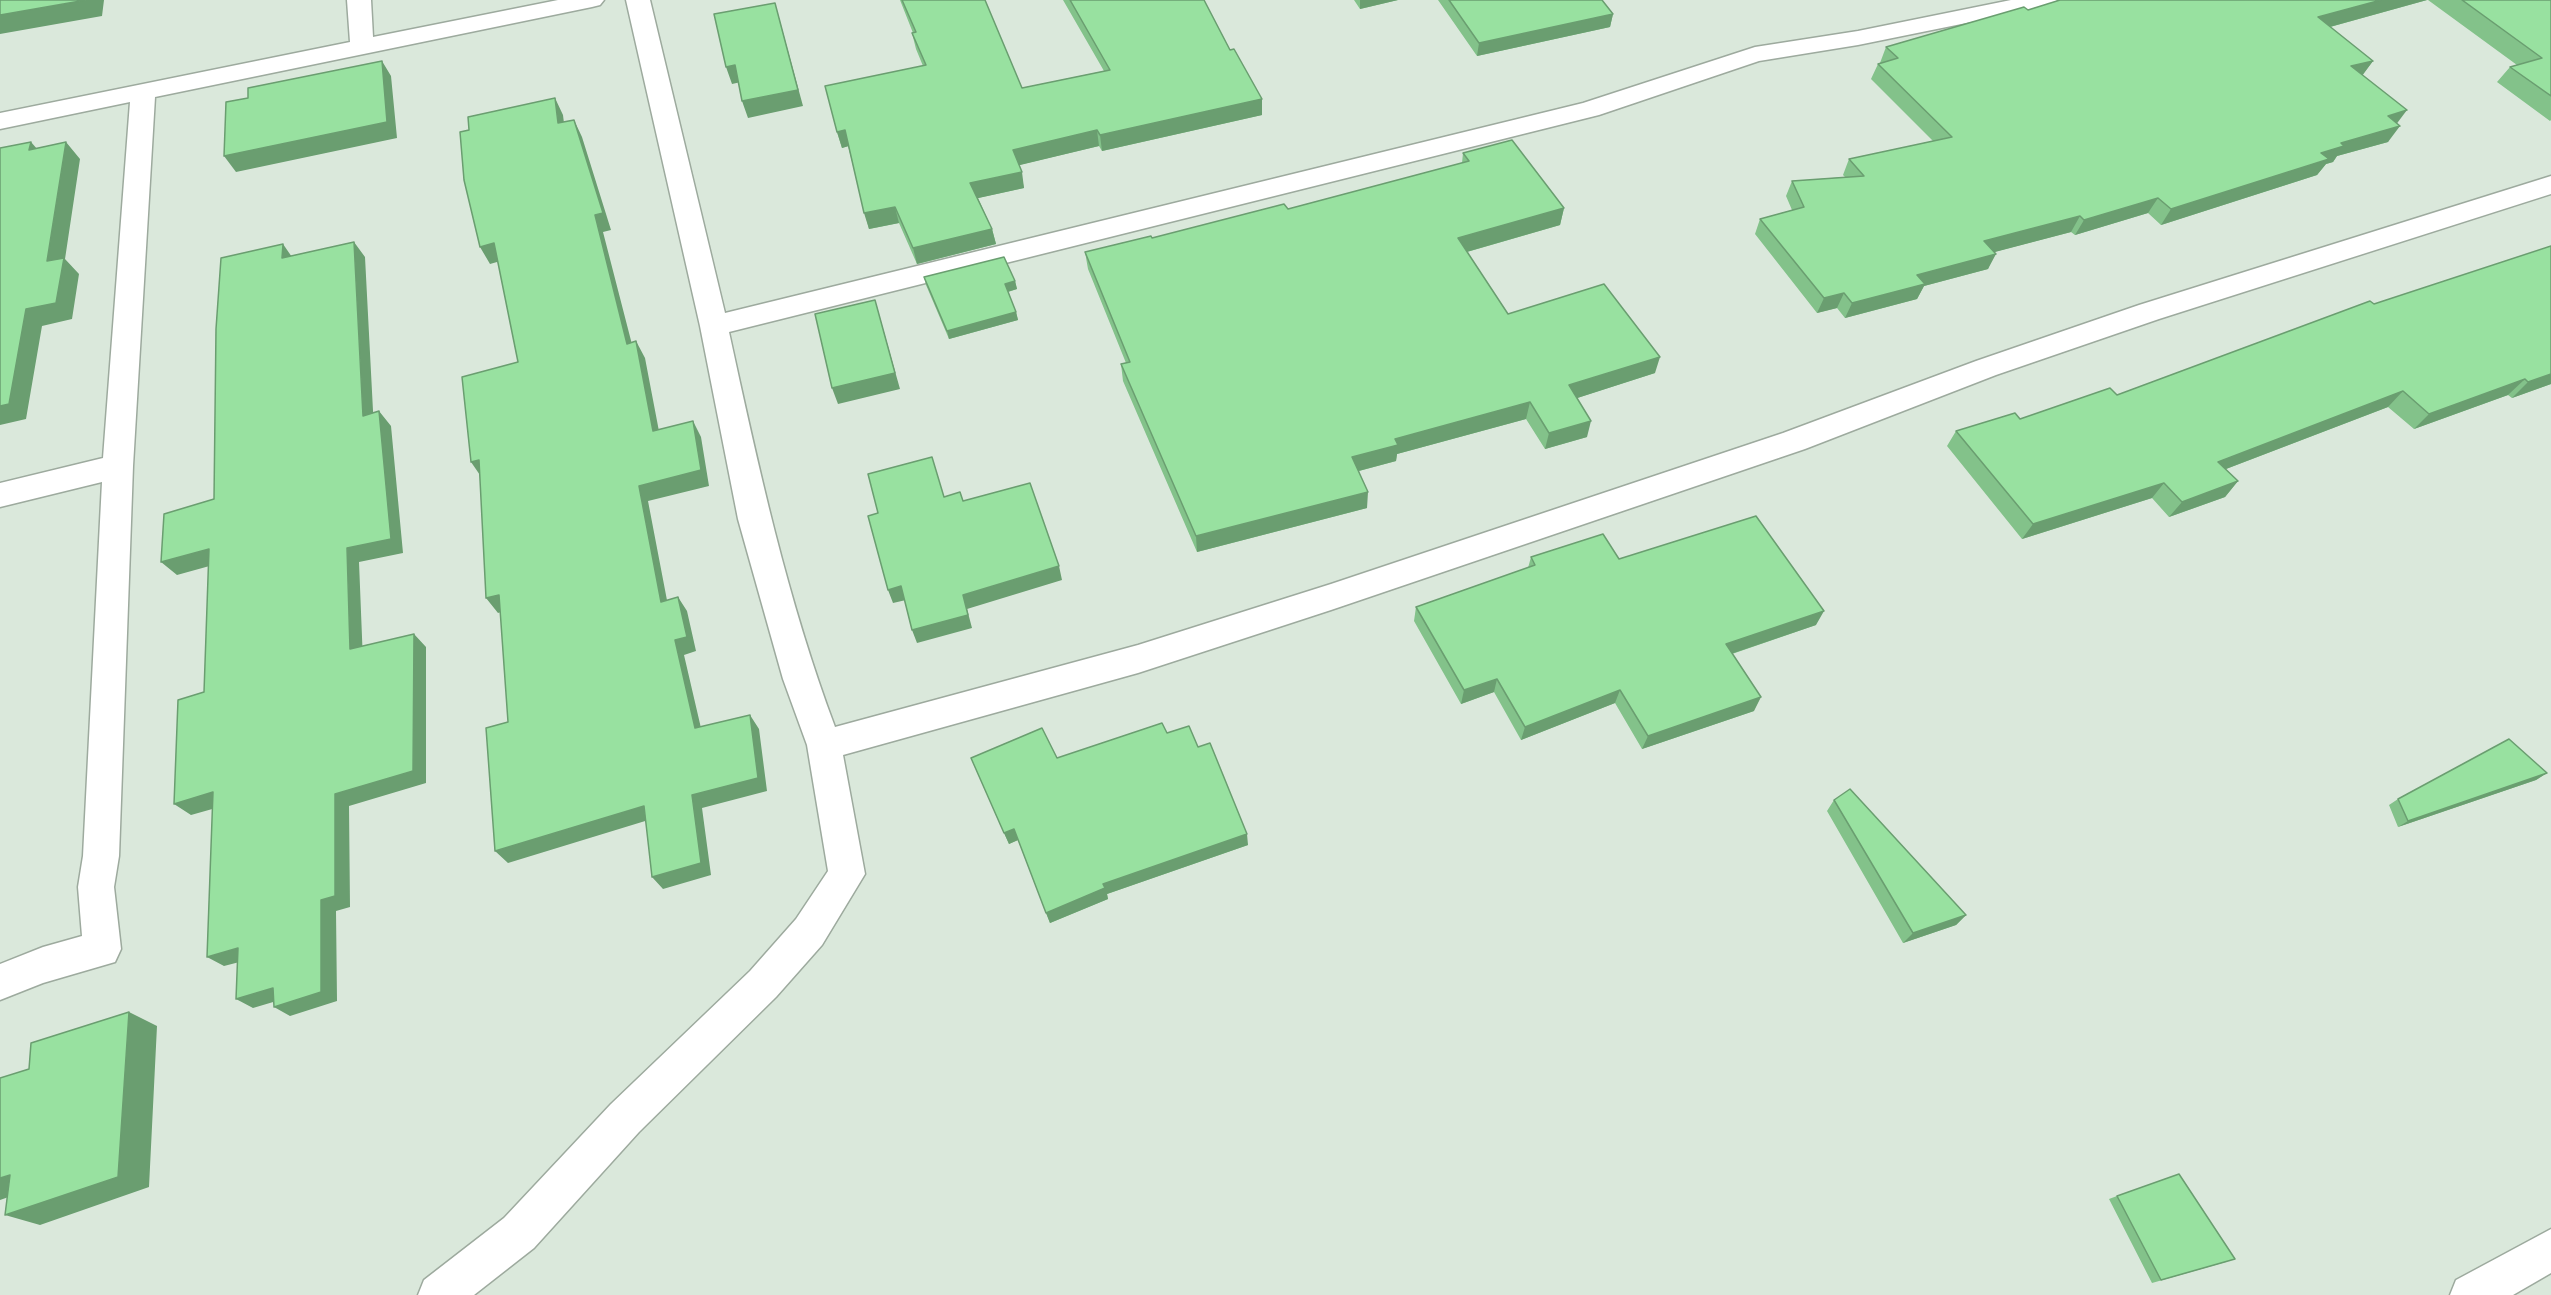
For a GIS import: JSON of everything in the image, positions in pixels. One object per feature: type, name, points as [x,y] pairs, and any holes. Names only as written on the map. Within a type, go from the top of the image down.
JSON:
[{"type":"street","points":[[359,0],[362,46]]},
{"type":"street","points":[[0,122],[592,0]]},
{"type":"street","points":[[440,1295],[519,1233],[625,1118],[763,984],[809,932],[847,874],[824,745],[800,679],[754,519],[714,326],[638,0]]},
{"type":"street","points":[[714,326],[1590,109],[1755,54],[1858,38],[2045,0]]},
{"type":"street","points":[[0,982],[43,965],[102,949],[96,887],[101,856],[118,465],[143,92]]},
{"type":"street","points":[[824,745],[1138,658],[1331,597],[1794,441],[1986,368],[2088,335],[2149,312],[2551,184]]},
{"type":"street","points":[[0,495],[118,465]]},
{"type":"street","points":[[2471,1295],[2551,1250]]},
{"type":"building","points":[[0,0],[86,0],[0,15]]},
{"type":"building","points":[[902,0],[985,0],[1022,88],[1110,70],[1070,0],[1204,0],[1230,50],[1234,49],[1262,99],[1100,135],[1097,130],[1013,150],[1022,172],[970,183],[992,229],[913,248],[895,207],[864,213],[845,130],[837,132],[825,86],[926,65],[912,33],[916,32]]},
{"type":"building","points":[[1449,0],[1602,0],[1613,14],[1479,43]]},
{"type":"building","points":[[2060,0],[2381,0],[2318,17],[2373,61],[2351,66],[2407,110],[2388,116],[2400,126],[2341,143],[2344,146],[2321,153],[2329,159],[2171,209],[2158,198],[2084,220],[2080,216],[1984,241],[1996,254],[1917,275],[1925,284],[1852,303],[1844,293],[1824,298],[1760,219],[1804,207],[1792,181],[1864,176],[1849,159],[1952,137],[1878,64],[1898,58],[1886,47],[2024,7],[2028,10]]},
{"type":"building","points":[[2462,0],[2551,0],[2551,96],[2510,67],[2542,58]]},
{"type":"building","points":[[775,3],[798,90],[742,101],[735,65],[726,67],[714,14]]},
{"type":"building","points":[[382,61],[387,122],[224,156],[226,102],[248,98],[248,88]]},
{"type":"building","points":[[555,98],[558,123],[574,120],[603,213],[595,215],[627,344],[636,341],[653,431],[693,421],[701,470],[639,486],[661,602],[678,597],[687,637],[675,640],[695,728],[750,715],[758,778],[692,795],[701,863],[652,877],[644,806],[495,851],[486,728],[508,722],[499,595],[486,598],[479,460],[471,462],[462,377],[518,362],[494,243],[480,247],[464,180],[460,132],[469,130],[468,117]]},
{"type":"building","points":[[1512,140],[1564,208],[1458,238],[1508,314],[1604,284],[1660,357],[1569,385],[1591,421],[1549,433],[1530,402],[1395,439],[1398,445],[1352,457],[1368,492],[1196,536],[1121,364],[1130,362],[1085,252],[1151,236],[1152,238],[1284,204],[1288,209],[1469,161],[1463,153]]},
{"type":"building","points":[[31,142],[29,150],[66,142],[47,261],[64,258],[56,303],[26,309],[9,404],[0,406],[0,148]]},
{"type":"building","points":[[354,242],[363,416],[379,411],[391,539],[347,548],[350,649],[414,634],[413,771],[335,794],[335,896],[321,900],[321,992],[274,1007],[273,988],[236,999],[238,948],[207,957],[213,792],[174,804],[178,700],[204,692],[209,549],[161,562],[164,514],[214,499],[216,329],[221,258],[283,244],[282,258]]},
{"type":"building","points":[[2551,246],[2551,374],[2528,382],[2525,379],[2429,414],[2403,391],[2218,462],[2238,481],[2182,502],[2164,483],[2033,524],[1956,431],[2015,413],[2020,419],[2110,388],[2117,395],[2370,301],[2374,304]]},
{"type":"building","points":[[1004,257],[1015,281],[1005,284],[1016,312],[947,331],[924,277]]},
{"type":"building","points":[[875,300],[895,373],[832,388],[815,314]]},
{"type":"building","points":[[932,457],[944,497],[960,492],[963,501],[1030,483],[1059,566],[963,595],[968,615],[912,630],[901,586],[888,590],[868,516],[878,513],[868,474]]},
{"type":"building","points":[[1756,516],[1824,611],[1726,644],[1761,697],[1648,736],[1620,690],[1525,727],[1497,679],[1464,690],[1416,607],[1535,565],[1531,557],[1603,534],[1619,559]]},
{"type":"building","points":[[1162,723],[1167,733],[1189,726],[1198,747],[1210,743],[1247,834],[1103,884],[1105,888],[1046,913],[1014,829],[1004,833],[971,758],[1042,728],[1057,758]]},
{"type":"building","points":[[2509,739],[2547,773],[2408,821],[2398,799]]},
{"type":"building","points":[[1850,789],[1966,915],[1913,933],[1834,800]]},
{"type":"building","points":[[129,1012],[118,1177],[5,1215],[10,1175],[0,1178],[0,1078],[29,1069],[31,1043]]},
{"type":"building","points":[[2179,1174],[2235,1259],[2161,1280],[2117,1196]]}]
